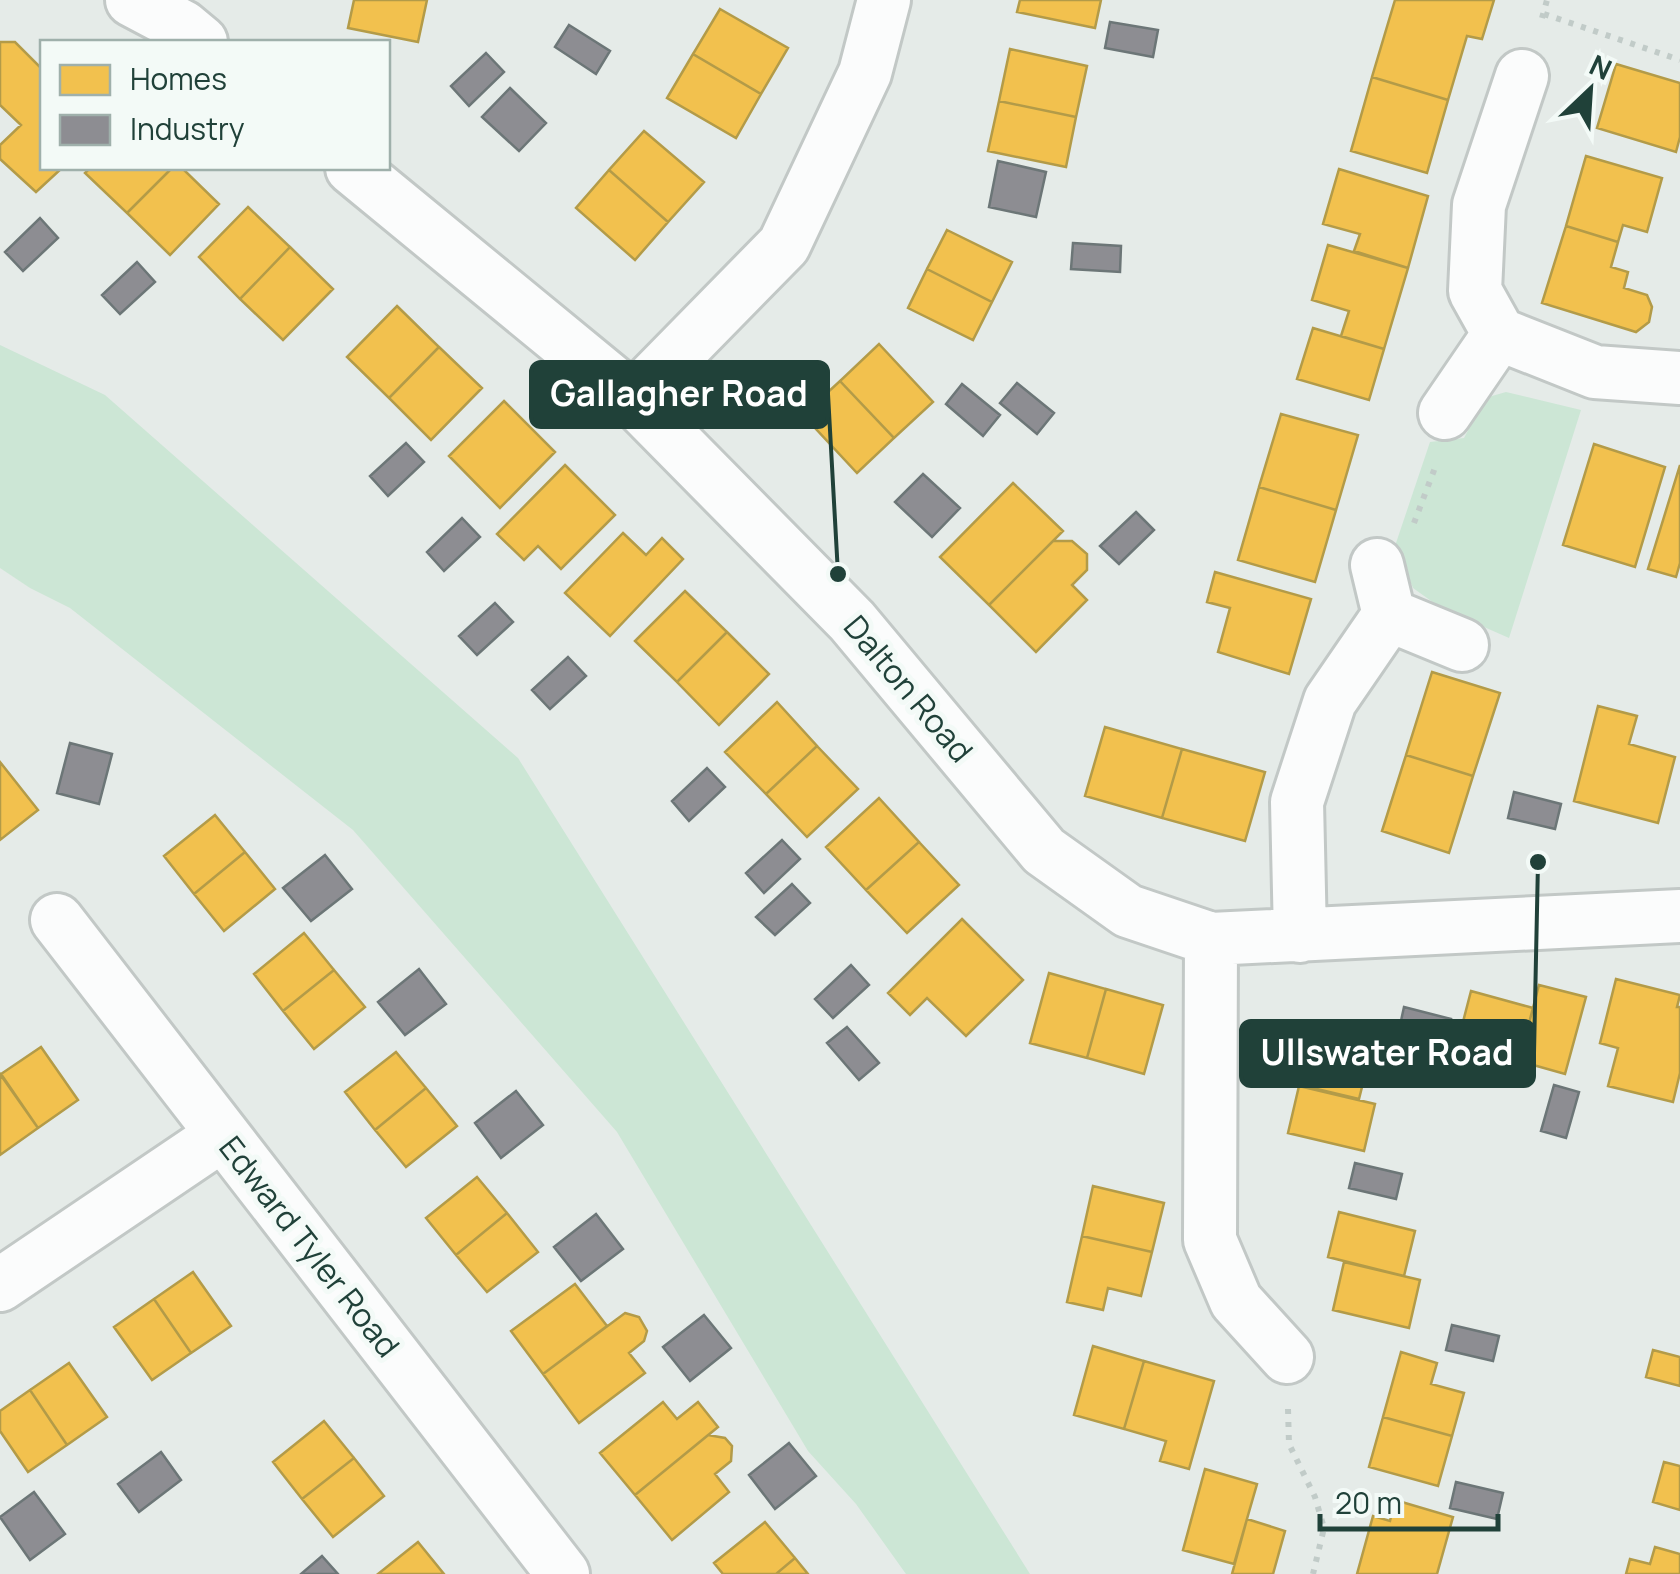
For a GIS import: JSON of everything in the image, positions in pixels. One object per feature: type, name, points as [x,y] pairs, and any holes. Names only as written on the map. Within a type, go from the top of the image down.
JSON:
[{"type":"street","points":[[132,0],[194,23]]},
{"type":"street","points":[[633,399],[784,245],[865,73],[884,0]]},
{"type":"street","points":[[1522,76],[1478,205],[1475,291],[1499,334],[1596,372],[1680,378]]},
{"type":"street","name":"Dalton Road","points":[[354,170],[633,399],[852,621],[1044,852],[1128,911],[1211,939],[1680,916]]},
{"type":"street","points":[[1445,413],[1499,334]]},
{"type":"street","points":[[1376,565],[1390,615]]},
{"type":"street","points":[[1390,615],[1462,644]]},
{"type":"street","points":[[1300,936],[1297,802],[1330,700],[1390,615]]},
{"type":"street","name":"Edward Tyler Road","points":[[58,920],[563,1574]]},
{"type":"street","points":[[1211,939],[1210,1240],[1236,1301],[1287,1357]]},
{"type":"street","points":[[0,1285],[222,1134]]},
{"type":"path","points":[[1547,0],[1544,14],[1680,60]]},
{"type":"path","points":[[1376,565],[1400,556],[1435,472],[1445,413]]},
{"type":"path","points":[[1287,1357],[1288,1444],[1314,1496],[1324,1528],[1314,1574]]},
{"type":"green space","points":[[0,345],[105,395],[518,758],[1030,1574],[906,1574],[856,1504],[808,1451],[617,1132],[353,830],[70,608],[0,568]]},
{"type":"green space","points":[[1506,392],[1581,410],[1509,638],[1441,608],[1413,588],[1395,546],[1430,442],[1464,438],[1485,398]]},
{"type":"building: Homes","points":[[354,0],[427,0],[418,42],[348,28]]},
{"type":"building: Homes","points":[[1020,0],[1101,0],[1095,28],[1017,12]]},
{"type":"building: Homes","points":[[1395,0],[1494,0],[1482,39],[1467,36],[1448,100],[1372,77]]},
{"type":"building: Homes","points":[[720,9],[788,48],[761,94],[693,54]]},
{"type":"building: Homes","points":[[0,42],[15,42],[40,67],[40,170],[60,170],[36,192],[0,159],[0,145],[21,125],[0,105]]},
{"type":"building: Homes","points":[[1010,49],[1087,66],[1076,117],[999,101]]},
{"type":"building: Homes","points":[[693,54],[761,94],[736,138],[667,98]]},
{"type":"building: Homes","points":[[1616,64],[1680,83],[1680,137],[1676,152],[1597,128]]},
{"type":"building: Homes","points":[[1372,77],[1448,100],[1427,173],[1351,151]]},
{"type":"building: Homes","points":[[999,101],[1076,117],[1066,167],[988,151]]},
{"type":"building: Homes","points":[[644,131],[704,182],[668,222],[609,170]]},
{"type":"building: Homes","points":[[1586,156],[1662,178],[1647,232],[1623,225],[1618,242],[1566,226]]},
{"type":"building: Homes","points":[[1339,169],[1428,196],[1408,268],[1354,251],[1360,234],[1323,224]]},
{"type":"building: Homes","points":[[88,170],[170,170],[127,213],[85,173]]},
{"type":"building: Homes","points":[[170,170],[184,170],[219,204],[170,255],[127,213]]},
{"type":"building: Homes","points":[[609,170],[668,222],[635,260],[576,208]]},
{"type":"building: Homes","points":[[248,207],[290,247],[240,299],[199,257]]},
{"type":"building: Homes","points":[[1566,226],[1618,242],[1611,267],[1628,272],[1624,288],[1647,295],[1652,307],[1649,322],[1636,332],[1542,303]]},
{"type":"building: Homes","points":[[947,230],[1012,262],[992,302],[927,269]]},
{"type":"building: Homes","points":[[1328,245],[1408,268],[1384,349],[1341,336],[1349,311],[1312,300]]},
{"type":"building: Homes","points":[[290,247],[333,289],[283,340],[240,299]]},
{"type":"building: Homes","points":[[927,269],[992,302],[973,340],[908,308]]},
{"type":"building: Homes","points":[[397,306],[439,347],[389,398],[347,357]]},
{"type":"building: Homes","points":[[1313,328],[1384,349],[1369,400],[1297,379]]},
{"type":"building: Homes","points":[[879,344],[933,402],[894,438],[840,381]]},
{"type":"building: Homes","points":[[439,347],[482,388],[431,440],[389,398]]},
{"type":"building: Homes","points":[[840,381],[894,438],[857,473],[803,415]]},
{"type":"building: Homes","points":[[504,401],[555,452],[500,508],[449,456]]},
{"type":"building: Homes","points":[[1281,414],[1358,435],[1336,510],[1259,487]]},
{"type":"building: Homes","points":[[1594,444],[1665,467],[1635,567],[1563,545]]},
{"type":"building: Homes","points":[[565,465],[615,515],[561,569],[538,546],[524,560],[497,534]]},
{"type":"building: Homes","points":[[1680,465],[1680,563],[1676,577],[1648,569]]},
{"type":"building: Homes","points":[[1013,483],[1063,531],[989,605],[940,557]]},
{"type":"building: Homes","points":[[1259,487],[1336,510],[1315,582],[1238,560]]},
{"type":"building: Homes","points":[[623,533],[646,555],[662,538],[683,559],[610,636],[565,593]]},
{"type":"building: Homes","points":[[1053,541],[1072,541],[1087,554],[1087,570],[1072,585],[1087,600],[1036,652],[989,605]]},
{"type":"building: Homes","points":[[1215,572],[1311,599],[1289,674],[1218,652],[1230,608],[1207,602]]},
{"type":"building: Homes","points":[[685,591],[727,632],[677,682],[635,641]]},
{"type":"building: Homes","points":[[727,632],[769,674],[719,725],[677,682]]},
{"type":"building: Homes","points":[[1432,672],[1500,693],[1473,776],[1406,755]]},
{"type":"building: Homes","points":[[777,702],[817,746],[766,794],[725,752]]},
{"type":"building: Homes","points":[[1598,706],[1637,716],[1629,744],[1675,757],[1658,823],[1574,801]]},
{"type":"building: Homes","points":[[1105,727],[1182,749],[1162,818],[1085,796]]},
{"type":"building: Homes","points":[[817,746],[858,789],[807,837],[766,794]]},
{"type":"building: Homes","points":[[1182,749],[1265,772],[1245,841],[1162,818]]},
{"type":"building: Homes","points":[[1406,755],[1473,776],[1449,853],[1382,831]]},
{"type":"building: Homes","points":[[0,762],[38,810],[0,840]]},
{"type":"building: Homes","points":[[879,798],[919,842],[866,890],[826,847]]},
{"type":"building: Homes","points":[[215,815],[245,852],[194,894],[164,856]]},
{"type":"building: Homes","points":[[919,842],[959,885],[907,933],[866,890]]},
{"type":"building: Homes","points":[[245,852],[275,889],[224,931],[194,894]]},
{"type":"building: Homes","points":[[962,919],[1023,980],[966,1036],[927,998],[910,1015],[888,993]]},
{"type":"building: Homes","points":[[304,933],[334,970],[283,1011],[254,974]]},
{"type":"building: Homes","points":[[334,970],[365,1007],[314,1049],[283,1011]]},
{"type":"building: Homes","points":[[1049,973],[1106,989],[1087,1058],[1030,1043]]},
{"type":"building: Homes","points":[[1616,979],[1680,995],[1680,1073],[1673,1102],[1608,1086],[1618,1048],[1600,1043]]},
{"type":"building: Homes","points":[[1539,985],[1586,997],[1565,1074],[1519,1061]]},
{"type":"building: Homes","points":[[1106,989],[1163,1005],[1144,1074],[1087,1058]]},
{"type":"building: Homes","points":[[1471,991],[1533,1008],[1519,1061],[1457,1045]]},
{"type":"building: Homes","points":[[1294,1035],[1370,1055],[1359,1099],[1283,1081]]},
{"type":"building: Homes","points":[[41,1047],[78,1100],[38,1128],[1,1074]]},
{"type":"building: Homes","points":[[396,1052],[426,1088],[375,1130],[345,1092]]},
{"type":"building: Homes","points":[[0,1074],[38,1128],[0,1155]]},
{"type":"building: Homes","points":[[1299,1086],[1375,1104],[1364,1151],[1288,1133]]},
{"type":"building: Homes","points":[[426,1088],[457,1126],[406,1167],[375,1130]]},
{"type":"building: Homes","points":[[477,1177],[507,1213],[456,1255],[426,1218]]},
{"type":"building: Homes","points":[[1093,1186],[1164,1203],[1152,1252],[1082,1236]]},
{"type":"building: Homes","points":[[1339,1212],[1415,1231],[1404,1276],[1328,1257]]},
{"type":"building: Homes","points":[[507,1213],[538,1252],[487,1292],[456,1255]]},
{"type":"building: Homes","points":[[1082,1236],[1152,1252],[1141,1296],[1108,1288],[1103,1310],[1067,1302]]},
{"type":"building: Homes","points":[[1344,1262],[1420,1280],[1409,1328],[1333,1310]]},
{"type":"building: Homes","points":[[193,1272],[231,1326],[191,1353],[154,1299]]},
{"type":"building: Homes","points":[[575,1284],[607,1326],[543,1374],[511,1331]]},
{"type":"building: Homes","points":[[154,1299],[191,1353],[152,1380],[114,1327]]},
{"type":"building: Homes","points":[[625,1313],[639,1317],[647,1331],[644,1341],[629,1353],[645,1373],[579,1423],[543,1374]]},
{"type":"building: Homes","points":[[1093,1346],[1144,1361],[1124,1429],[1074,1415]]},
{"type":"building: Homes","points":[[1653,1350],[1680,1357],[1680,1386],[1646,1377]]},
{"type":"building: Homes","points":[[1401,1352],[1437,1363],[1431,1384],[1464,1393],[1452,1436],[1383,1417]]},
{"type":"building: Homes","points":[[1144,1361],[1214,1381],[1189,1469],[1160,1461],[1166,1441],[1124,1429]]},
{"type":"building: Homes","points":[[69,1363],[107,1417],[67,1445],[30,1390]]},
{"type":"building: Homes","points":[[30,1390],[67,1445],[28,1472],[0,1431],[0,1411]]},
{"type":"building: Homes","points":[[663,1402],[677,1419],[698,1402],[718,1427],[635,1495],[600,1453]]},
{"type":"building: Homes","points":[[1383,1417],[1452,1436],[1438,1486],[1369,1467]]},
{"type":"building: Homes","points":[[324,1421],[354,1458],[302,1499],[273,1462]]},
{"type":"building: Homes","points":[[708,1435],[725,1438],[732,1446],[731,1461],[715,1474],[729,1492],[672,1540],[635,1495]]},
{"type":"building: Homes","points":[[354,1458],[384,1496],[333,1537],[302,1499]]},
{"type":"building: Homes","points":[[1664,1462],[1680,1466],[1680,1510],[1653,1502]]},
{"type":"building: Homes","points":[[1205,1469],[1257,1484],[1234,1564],[1183,1550]]},
{"type":"building: Homes","points":[[1395,1500],[1453,1517],[1437,1574],[1357,1574],[1373,1516],[1390,1521]]},
{"type":"building: Homes","points":[[1247,1519],[1285,1531],[1273,1574],[1232,1574]]},
{"type":"building: Homes","points":[[765,1522],[795,1558],[776,1574],[723,1574],[714,1563]]},
{"type":"building: Homes","points":[[418,1542],[444,1574],[378,1574]]},
{"type":"building: Homes","points":[[1655,1547],[1680,1554],[1680,1574],[1626,1574],[1630,1559],[1650,1564]]},
{"type":"building: Homes","points":[[795,1558],[808,1574],[776,1574]]},
{"type":"building: Industry","points":[[1110,22],[1158,30],[1153,57],[1105,48]]},
{"type":"building: Industry","points":[[569,25],[610,51],[596,74],[555,47]]},
{"type":"building: Industry","points":[[486,53],[504,72],[469,106],[451,86]]},
{"type":"building: Industry","points":[[510,88],[546,123],[519,151],[482,117]]},
{"type":"building: Industry","points":[[998,161],[1046,172],[1036,217],[989,207]]},
{"type":"building: Industry","points":[[40,218],[58,238],[23,271],[5,252]]},
{"type":"building: Industry","points":[[1073,243],[1121,246],[1120,272],[1071,269]]},
{"type":"building: Industry","points":[[137,262],[155,282],[120,314],[102,295]]},
{"type":"building: Industry","points":[[1017,383],[1054,413],[1037,434],[1000,403]]},
{"type":"building: Industry","points":[[962,384],[1000,415],[983,436],[946,404]]},
{"type":"building: Industry","points":[[406,443],[424,462],[388,496],[370,476]]},
{"type":"building: Industry","points":[[923,474],[960,508],[932,537],[895,502]]},
{"type":"building: Industry","points":[[1136,512],[1154,530],[1119,564],[1100,546]]},
{"type":"building: Industry","points":[[462,518],[480,537],[444,571],[427,552]]},
{"type":"building: Industry","points":[[495,603],[513,622],[477,655],[459,636]]},
{"type":"building: Industry","points":[[568,657],[586,676],[550,709],[532,690]]},
{"type":"building: Industry","points":[[70,743],[112,754],[99,804],[57,793]]},
{"type":"building: Industry","points":[[707,768],[725,787],[689,821],[672,801]]},
{"type":"building: Industry","points":[[1514,792],[1561,804],[1555,829],[1508,818]]},
{"type":"building: Industry","points":[[782,840],[800,859],[764,893],[746,873]]},
{"type":"building: Industry","points":[[325,855],[352,889],[311,921],[283,888]]},
{"type":"building: Industry","points":[[792,884],[810,903],[775,935],[756,917]]},
{"type":"building: Industry","points":[[851,965],[869,985],[833,1018],[815,999]]},
{"type":"building: Industry","points":[[419,969],[446,1004],[405,1035],[378,1002]]},
{"type":"building: Industry","points":[[1404,1007],[1451,1019],[1446,1041],[1399,1030]]},
{"type":"building: Industry","points":[[847,1027],[879,1063],[859,1080],[827,1043]]},
{"type":"building: Industry","points":[[1554,1085],[1579,1092],[1566,1138],[1541,1131]]},
{"type":"building: Industry","points":[[516,1091],[543,1125],[501,1158],[475,1123]]},
{"type":"building: Industry","points":[[1355,1163],[1402,1174],[1396,1199],[1349,1188]]},
{"type":"building: Industry","points":[[596,1214],[623,1249],[581,1281],[554,1247]]},
{"type":"building: Industry","points":[[704,1315],[731,1348],[690,1381],[663,1347]]},
{"type":"building: Industry","points":[[1452,1325],[1499,1336],[1493,1361],[1446,1350]]},
{"type":"building: Industry","points":[[789,1443],[816,1476],[775,1509],[749,1475]]},
{"type":"building: Industry","points":[[161,1452],[181,1480],[139,1512],[118,1484]]},
{"type":"building: Industry","points":[[1456,1482],[1503,1493],[1497,1519],[1450,1508]]},
{"type":"building: Industry","points":[[34,1492],[65,1534],[30,1560],[0,1517]]},
{"type":"building: Industry","points":[[322,1556],[338,1574],[301,1574]]},
{"type":"place","name":"Gallagher Road","points":[[838,574]]},
{"type":"place","name":"Ullswater Road","points":[[1538,862]]}]
